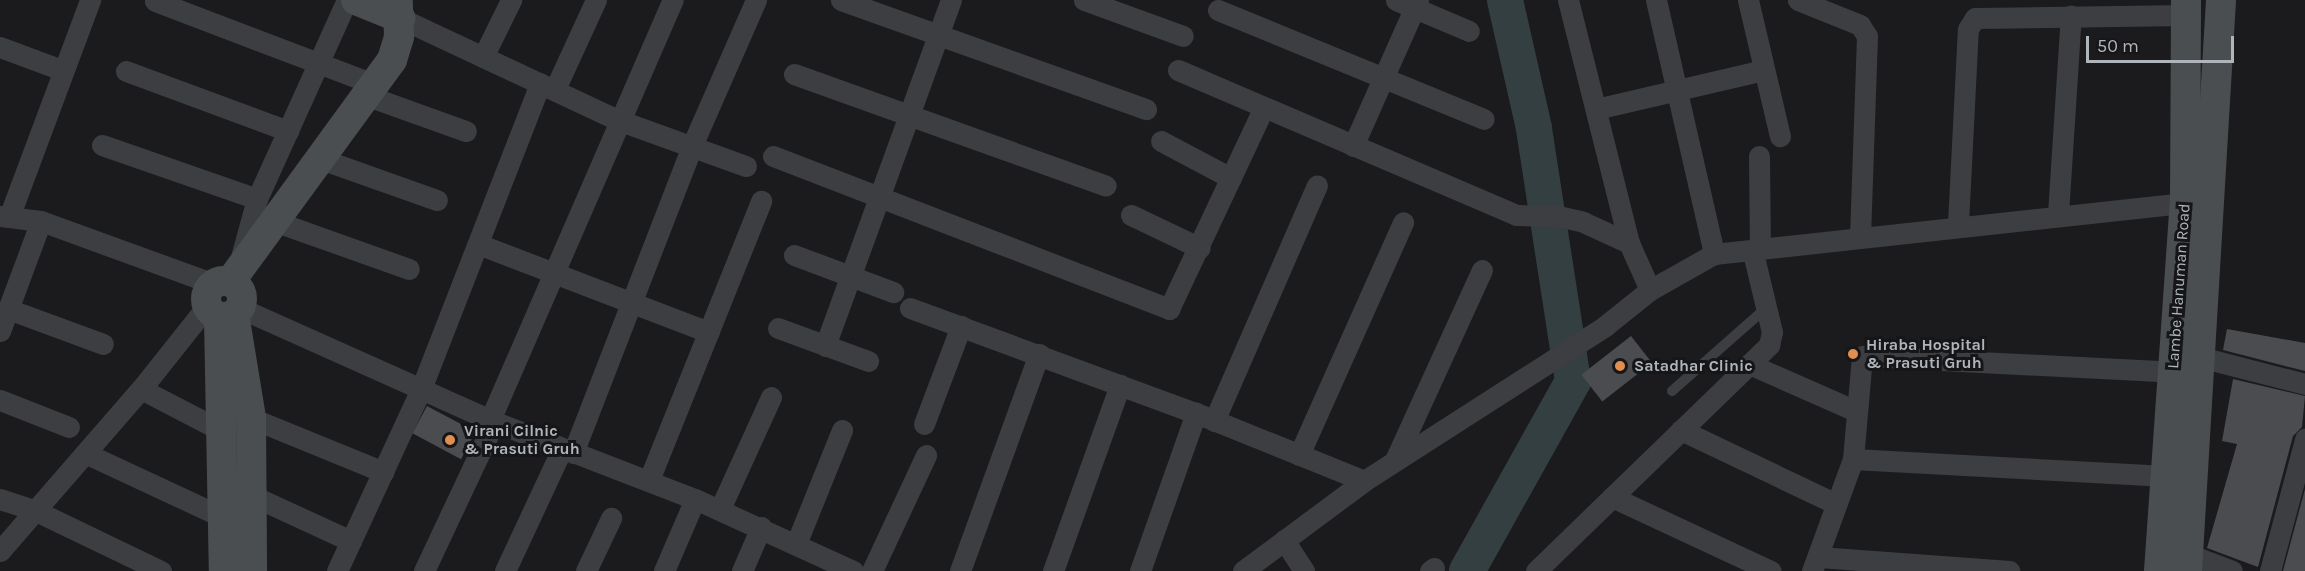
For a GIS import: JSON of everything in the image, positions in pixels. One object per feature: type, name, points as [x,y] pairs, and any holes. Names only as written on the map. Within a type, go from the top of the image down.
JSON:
[{"type":"street","points":[[90,0],[4,217],[40,221],[226,297],[492,421],[649,480],[761,526],[796,544],[825,565],[853,571]]},
{"type":"street","points":[[0,550],[141,389],[226,297],[266,210],[288,131],[346,0]]},
{"type":"street","points":[[356,0],[399,9],[483,57],[618,120],[746,166]]},
{"type":"street","points":[[483,57],[512,0]]},
{"type":"street","points":[[337,571],[421,388],[478,244],[547,86],[596,0]]},
{"type":"street","points":[[424,571],[492,421],[552,272],[618,120],[673,0]]},
{"type":"street","points":[[505,571],[567,451],[630,302],[691,148],[756,0]]},
{"type":"street","points":[[841,0],[1146,109]]},
{"type":"street","points":[[825,346],[951,0]]},
{"type":"street","points":[[1084,0],[1183,36]]},
{"type":"street","points":[[1568,0],[1629,243],[1650,290]]},
{"type":"street","points":[[1656,0],[1714,254]]},
{"type":"street","points":[[1748,0],[1780,136]]},
{"type":"street","points":[[1798,0],[1825,5],[1860,25],[1867,36],[1860,237]]},
{"type":"street","points":[[2221,0],[2197,201],[2200,357],[2188,562],[2232,571]]},
{"type":"street","points":[[155,1],[319,64],[466,131]]},
{"type":"street","points":[[1353,147],[1383,78],[1409,2],[1469,31]]},
{"type":"street","points":[[1958,225],[1968,29],[1975,18],[1999,8],[2076,10],[2186,7]]},
{"type":"street","name":"Lambe Hanuman Road","points":[[2159,571],[2174,372],[2197,201],[2186,7]]},
{"type":"street","points":[[266,210],[321,159],[392,60],[399,9]]},
{"type":"street","points":[[1218,10],[1484,119]]},
{"type":"street","points":[[2058,214],[2076,10]]},
{"type":"street","points":[[0,47],[62,70]]},
{"type":"street","points":[[1178,70],[1263,109],[1516,215],[1558,216],[1590,225],[1629,243]]},
{"type":"street","points":[[1596,109],[1677,88],[1763,70]]},
{"type":"street","points":[[126,71],[288,131]]},
{"type":"street","points":[[794,74],[1106,186]]},
{"type":"street","points":[[773,156],[1166,309],[1173,306],[1263,109]]},
{"type":"street","points":[[1161,141],[1231,178]]},
{"type":"street","points":[[102,145],[409,269]]},
{"type":"street","points":[[1541,570],[1772,341],[1756,249],[1759,156]]},
{"type":"street","points":[[321,159],[437,200]]},
{"type":"street","points":[[1140,571],[1205,417],[1317,185]]},
{"type":"street","points":[[649,480],[761,201]]},
{"type":"street","points":[[1243,571],[1364,481],[1605,326],[1650,290],[1714,254],[2058,214],[2197,201]]},
{"type":"street","points":[[1131,214],[1200,248]]},
{"type":"street","points":[[0,331],[40,221]]},
{"type":"street","points":[[1299,455],[1403,222]]},
{"type":"street","points":[[478,244],[709,332]]},
{"type":"street","points":[[794,255],[893,292]]},
{"type":"street","points":[[1395,461],[1482,270]]},
{"type":"street","points":[[226,297],[251,418],[252,571]]},
{"type":"street","points":[[224,571],[222,432],[226,297]]},
{"type":"street","points":[[910,308],[1205,417],[1364,481]]},
{"type":"street","points":[[8,309],[103,344]]},
{"type":"street","points":[[924,424],[961,326]]},
{"type":"street","points":[[778,328],[868,361]]},
{"type":"street","points":[[960,571],[1039,354]]},
{"type":"street","points":[[2009,571],[1816,564],[1853,459],[1856,411],[1864,355],[2174,372]]},
{"type":"street","points":[[2200,357],[2305,384]]},
{"type":"street","points":[[1749,364],[1856,411]]},
{"type":"street","points":[[1053,571],[1120,385]]},
{"type":"street","points":[[141,389],[222,432]]},
{"type":"street","points":[[720,509],[771,397]]},
{"type":"street","points":[[0,400],[69,427]]},
{"type":"street","points":[[251,418],[383,472]]},
{"type":"street","points":[[796,544],[842,430]]},
{"type":"street","points":[[1681,430],[1836,504]]},
{"type":"street","points":[[2270,571],[2305,439]]},
{"type":"street","points":[[85,453],[222,517]]},
{"type":"street","points":[[872,571],[926,455]]},
{"type":"street","points":[[1853,459],[2167,476]]},
{"type":"street","points":[[253,496],[351,541]]},
{"type":"street","points":[[1612,498],[1771,571]]},
{"type":"street","points":[[0,499],[34,510],[161,571]]},
{"type":"street","points":[[664,571],[695,499]]},
{"type":"street","points":[[586,571],[610,518]]},
{"type":"street","points":[[742,571],[761,526]]},
{"type":"street","points":[[1284,540],[1304,571]]},
{"type":"lane","points":[[1672,391],[1766,308]]},
{"type":"building","points":[[2227,329],[2305,343],[2305,371],[2223,350]]},
{"type":"building","points":[[1631,336],[1652,363],[1602,402],[1581,375]]},
{"type":"building","points":[[2233,379],[2305,396],[2302,427],[2293,436],[2258,567],[2207,548],[2237,444],[2222,441]]},
{"type":"building","points":[[427,406],[476,432],[461,459],[412,433]]},
{"type":"building","points":[[2305,489],[2305,571],[2283,571]]},
{"type":"waterway","points":[[1467,571],[1573,381],[1534,128],[1505,0]]},
{"type":"place","name":"Hiraba Hospital & Prasuti Gruh","points":[[1853,354]]},
{"type":"place","name":"Satadhar Clinic","points":[[1620,366]]},
{"type":"place","name":"Virani Cilnic & Prasuti Gruh","points":[[450,440]]}]
